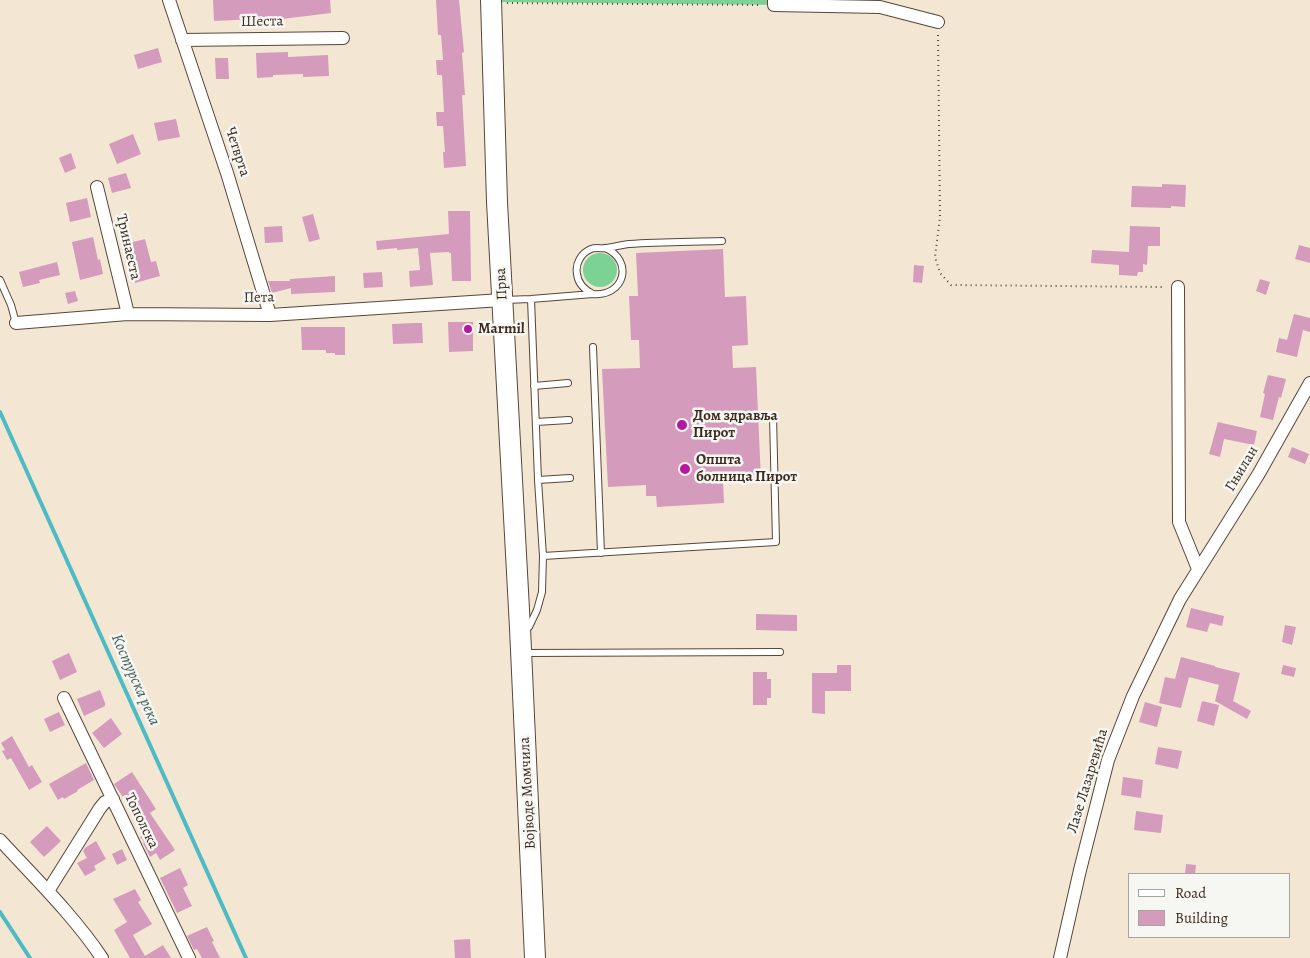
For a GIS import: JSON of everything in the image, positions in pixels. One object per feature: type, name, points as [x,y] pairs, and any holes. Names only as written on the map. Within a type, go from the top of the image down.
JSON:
[{"type":"main road","name":"Прва","points":[[491,2],[502,300],[520,628]]},
{"type":"main road","name":"Војводе Момчила","points":[[520,628],[535,958]]},
{"type":"street","name":"Четврта","points":[[169,0],[227,173],[270,315]]},
{"type":"street","points":[[774,2],[880,7],[938,22]]},
{"type":"street","name":"Шеста","points":[[182,40],[343,38]]},
{"type":"street","name":"Тринаеста","points":[[97,187],[128,314]]},
{"type":"street","points":[[1178,287],[1179,522],[1198,569]]},
{"type":"street","name":"Пета","points":[[16,322],[128,314],[270,315],[502,300]]},
{"type":"street","name":"Гњилан","points":[[1198,569],[1258,475],[1310,383]]},
{"type":"street","name":"Лазе Лазаревића","points":[[1060,958],[1108,760],[1133,696],[1180,599],[1198,569]]},
{"type":"street","name":"Тополска","points":[[64,698],[189,958]]},
{"type":"street","points":[[48,891],[100,808],[105,802],[113,798]]},
{"type":"street","points":[[0,840],[48,891],[92,943],[102,958]]},
{"type":"lane","points":[[593,294],[580,284],[576,269],[578,261],[589,250],[628,244],[722,241]]},
{"type":"lane","points":[[502,300],[608,293],[619,284],[623,270],[617,256],[605,248]]},
{"type":"lane","points":[[0,280],[16,322]]},
{"type":"lane","points":[[520,628],[529,627],[542,592],[543,556],[531,299]]},
{"type":"lane","points":[[593,348],[601,553]]},
{"type":"lane","points":[[534,386],[568,383]]},
{"type":"lane","points":[[543,556],[776,542],[773,416]]},
{"type":"lane","points":[[536,422],[569,420]]},
{"type":"lane","points":[[538,480],[570,478]]},
{"type":"lane","points":[[521,653],[780,652]]},
{"type":"path","points":[[491,2],[774,2]]},
{"type":"path","points":[[938,22],[940,217],[935,257],[940,273],[950,286],[1178,287]]},
{"type":"green space","points":[[489,0],[780,0],[781,5],[490,2]]},
{"type":"green space","points":[[600,253],[607,254],[612,258],[616,263],[616,277],[612,282],[607,286],[600,287],[593,286],[588,282],[584,277],[583,270],[584,263],[588,258],[593,254]]},
{"type":"building","points":[[213,0],[330,0],[331,13],[282,19],[282,23],[255,23],[255,19],[214,21]]},
{"type":"building","points":[[436,0],[459,0],[464,52],[462,53],[465,95],[462,95],[466,166],[444,168],[443,126],[437,126],[436,112],[444,112],[442,75],[437,75],[436,60],[443,60],[441,35],[438,35]]},
{"type":"building","points":[[158,48],[162,62],[138,69],[134,55]]},
{"type":"building","points":[[288,52],[288,57],[328,55],[329,76],[303,77],[303,74],[273,75],[273,77],[257,78],[256,53]]},
{"type":"building","points":[[215,58],[228,58],[229,79],[216,79]]},
{"type":"building","points":[[176,119],[180,137],[158,141],[154,123]]},
{"type":"building","points":[[133,134],[141,154],[117,164],[109,144]]},
{"type":"building","points":[[71,153],[76,168],[65,173],[59,158]]},
{"type":"building","points":[[126,173],[131,188],[112,193],[108,178]]},
{"type":"building","points":[[1162,184],[1186,185],[1185,207],[1131,207],[1132,186],[1162,187]]},
{"type":"building","points":[[87,198],[91,217],[70,222],[66,203]]},
{"type":"building","points":[[448,211],[470,211],[471,281],[452,281],[451,253],[430,253],[433,285],[410,287],[409,271],[420,270],[418,248],[377,250],[376,241],[449,234]]},
{"type":"building","points":[[313,214],[320,239],[309,242],[302,217]]},
{"type":"building","points":[[282,226],[283,242],[265,243],[264,227]]},
{"type":"building","points":[[1130,226],[1160,227],[1160,246],[1148,246],[1147,265],[1143,264],[1143,272],[1138,272],[1137,276],[1119,275],[1119,265],[1091,263],[1092,250],[1129,252]]},
{"type":"building","points":[[93,237],[103,274],[80,280],[72,242]]},
{"type":"building","points":[[145,239],[151,262],[156,261],[160,276],[135,283],[125,244]]},
{"type":"building","points":[[1299,245],[1310,248],[1310,263],[1295,259]]},
{"type":"building","name":"Дом здравља Пирот","points":[[723,249],[725,297],[746,296],[748,345],[732,346],[733,368],[756,367],[761,481],[723,483],[724,503],[657,507],[656,496],[646,496],[646,485],[608,487],[602,369],[640,368],[639,340],[631,340],[629,296],[638,296],[636,253]]},
{"type":"building","points":[[57,262],[60,275],[39,280],[40,283],[23,287],[19,272]]},
{"type":"building","points":[[914,265],[924,266],[922,283],[913,282]]},
{"type":"building","points":[[382,272],[383,287],[364,288],[363,273]]},
{"type":"building","points":[[335,276],[335,292],[291,294],[291,288],[272,293],[268,281],[290,281],[290,279]]},
{"type":"building","points":[[1260,279],[1270,282],[1266,295],[1256,291]]},
{"type":"building","points":[[75,291],[78,301],[68,304],[65,293]]},
{"type":"building","points":[[1294,314],[1310,318],[1310,332],[1303,330],[1297,357],[1276,352],[1279,338],[1287,340]]},
{"type":"building","points":[[448,322],[473,322],[473,351],[449,352]]},
{"type":"building","points":[[422,323],[423,343],[393,344],[392,324]]},
{"type":"building","points":[[301,327],[345,327],[345,355],[326,353],[326,350],[302,350]]},
{"type":"building","points":[[1268,375],[1286,379],[1273,420],[1260,417],[1265,394],[1263,393]]},
{"type":"building","points":[[1218,422],[1257,431],[1254,445],[1224,439],[1220,457],[1209,454]]},
{"type":"building","points":[[1292,447],[1309,454],[1305,464],[1288,457]]},
{"type":"building","points":[[1191,608],[1224,616],[1222,626],[1210,623],[1207,632],[1186,627]]},
{"type":"building","points":[[756,614],[797,615],[797,631],[756,630]]},
{"type":"building","points":[[1285,625],[1296,627],[1292,645],[1282,642]]},
{"type":"building","points":[[69,653],[77,672],[60,680],[52,661]]},
{"type":"building","points":[[1181,657],[1240,673],[1233,701],[1251,711],[1247,719],[1215,701],[1219,685],[1189,677],[1181,708],[1159,703],[1165,677],[1175,679]]},
{"type":"building","points":[[837,665],[851,665],[851,691],[825,691],[825,714],[812,713],[812,673],[837,673]]},
{"type":"building","points":[[1283,665],[1296,668],[1294,677],[1281,674]]},
{"type":"building","points":[[753,672],[767,672],[767,679],[771,679],[771,698],[767,698],[767,705],[753,705]]},
{"type":"building","points":[[100,690],[105,706],[84,716],[77,699]]},
{"type":"building","points":[[1202,701],[1219,705],[1214,726],[1197,721]]},
{"type":"building","points":[[1145,702],[1162,707],[1157,727],[1139,722]]},
{"type":"building","points":[[59,712],[65,725],[50,732],[44,719]]},
{"type":"building","points":[[111,718],[122,734],[104,748],[92,733]]},
{"type":"building","points":[[12,736],[29,767],[32,765],[42,782],[29,790],[11,758],[7,760],[2,751],[5,750],[1,743]]},
{"type":"building","points":[[1158,747],[1182,751],[1178,769],[1155,764]]},
{"type":"building","points":[[86,763],[94,780],[64,799],[63,797],[58,800],[49,784]]},
{"type":"building","points":[[132,772],[156,809],[150,813],[175,850],[160,860],[156,853],[150,857],[140,837],[147,832],[114,784]]},
{"type":"building","points":[[1123,777],[1143,780],[1141,798],[1121,795]]},
{"type":"building","points":[[1136,811],[1163,815],[1161,833],[1134,830]]},
{"type":"building","points":[[47,826],[61,841],[44,857],[30,842]]},
{"type":"building","points":[[96,841],[106,859],[94,866],[96,870],[85,876],[77,863],[87,858],[83,851]]},
{"type":"building","points":[[122,849],[127,860],[117,865],[112,854]]},
{"type":"building","points":[[1186,864],[1196,865],[1195,873],[1185,873]]},
{"type":"building","points":[[180,868],[188,885],[183,888],[192,906],[177,913],[160,878]]},
{"type":"building","points":[[135,889],[141,900],[138,902],[152,924],[133,935],[145,956],[163,945],[171,958],[130,958],[114,930],[127,922],[113,899]]},
{"type":"building","points":[[207,927],[220,958],[202,958],[197,949],[194,950],[187,936]]},
{"type":"building","points":[[470,939],[471,958],[455,958],[454,940]]},
{"type":"waterway","name":"Костурска река","points":[[0,412],[246,958]]},
{"type":"waterway","points":[[0,912],[30,958]]},
{"type":"place","name":"Marmil","points":[[468,329]]},
{"type":"place","name":"Дом здравља Пирот","points":[[682,425]]},
{"type":"place","name":"Општа болница Пирот","points":[[685,469]]}]
